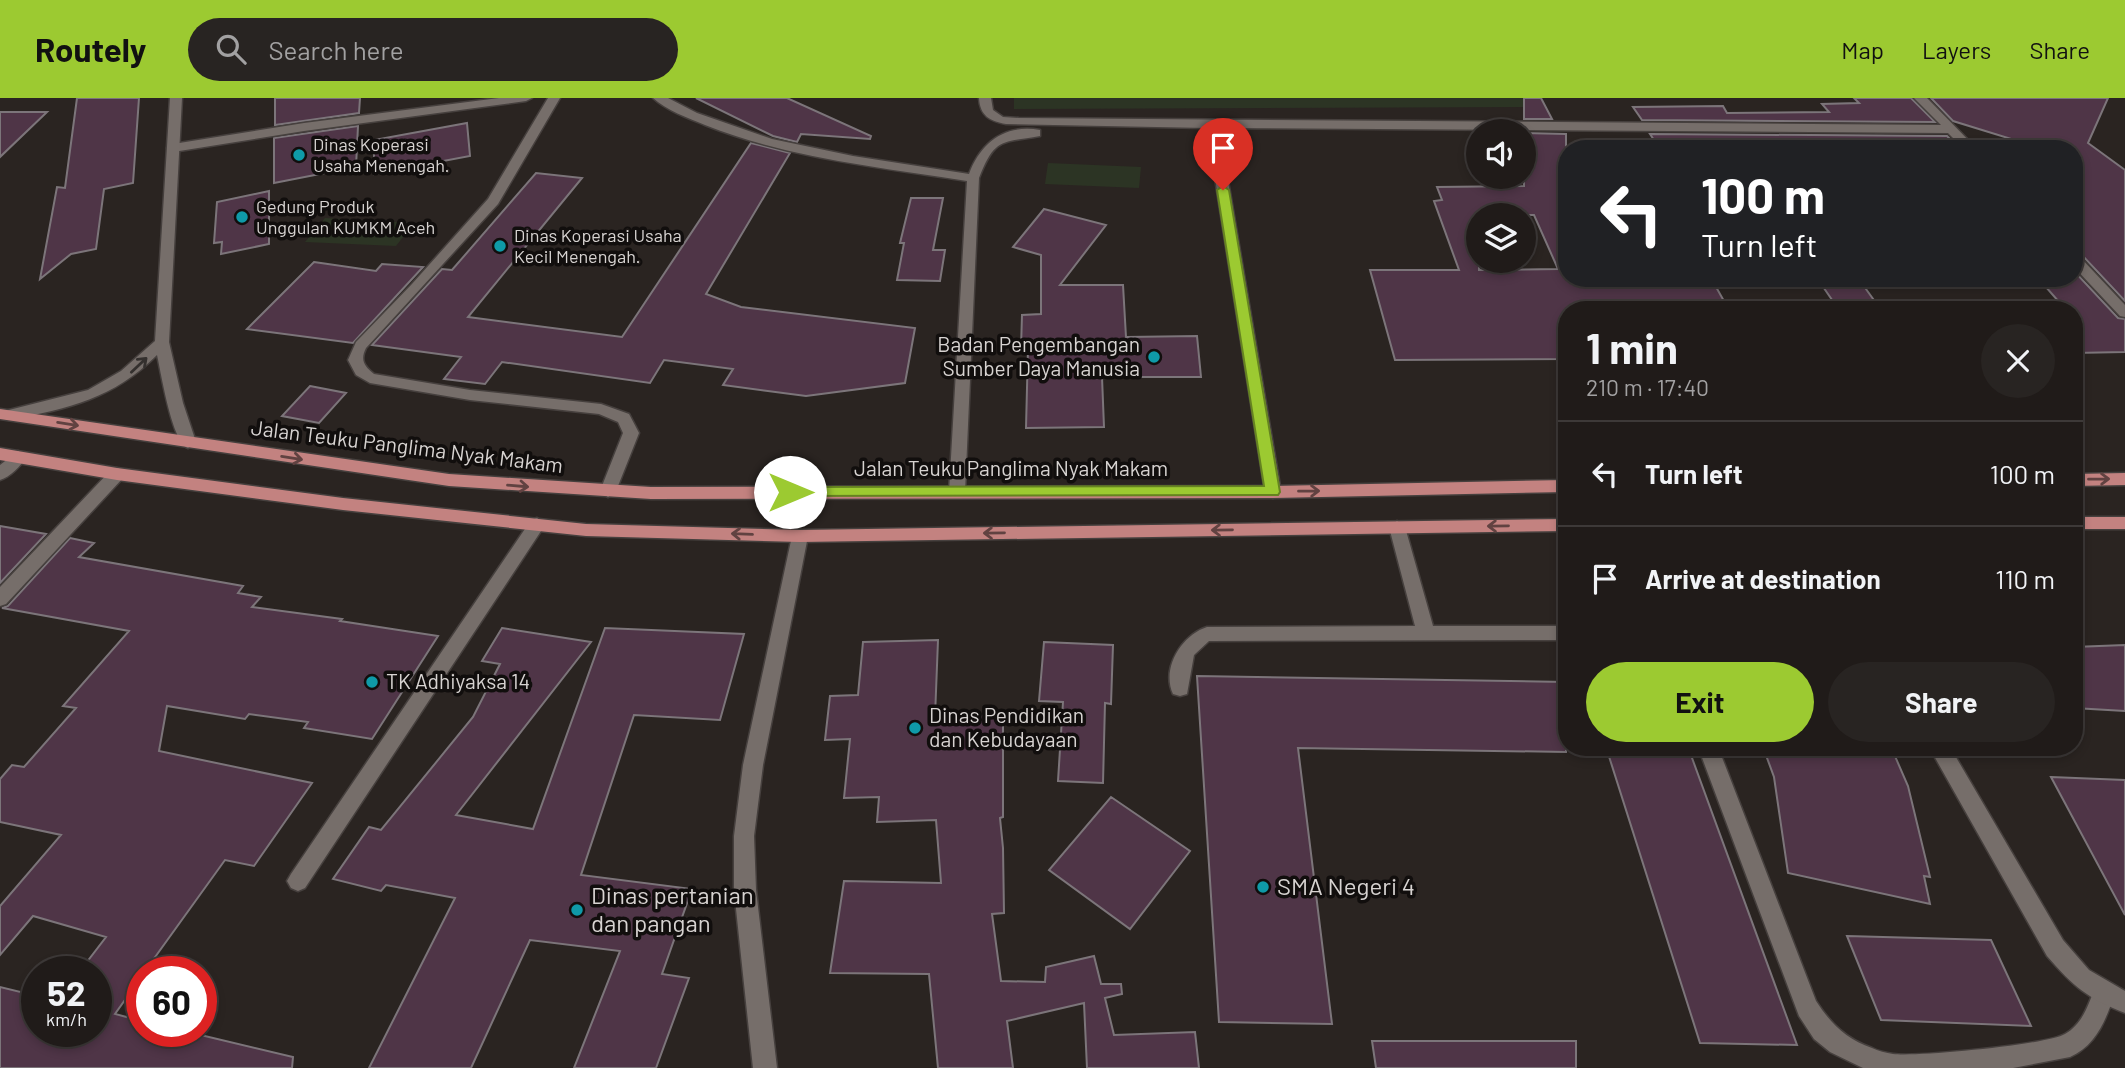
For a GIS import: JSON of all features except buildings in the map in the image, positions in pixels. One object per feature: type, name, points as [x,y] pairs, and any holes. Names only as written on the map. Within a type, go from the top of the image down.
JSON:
[{"type":"main road","name":"Jalan Teuku Panglima Nyak Makam","points":[[5,414],[449,480],[608,491],[1273,492],[1558,486]]},
{"type":"main road","points":[[0,454],[117,474],[343,504],[586,530],[800,536],[1558,526]]},
{"type":"main road","points":[[2083,480],[2125,479]]},
{"type":"main road","points":[[2083,523],[2125,523]]},
{"type":"street","points":[[176,98],[162,342],[175,403],[188,442]]},
{"type":"street","points":[[412,98],[416,111]]},
{"type":"street","points":[[173,148],[416,111],[526,98]]},
{"type":"street","points":[[554,98],[493,201],[361,345],[355,353],[354,362],[359,371],[370,378],[470,395],[601,409],[624,418],[631,433],[608,491]]},
{"type":"street","points":[[659,98],[701,121],[744,135],[831,154],[973,178]]},
{"type":"street","points":[[985,98],[988,114],[1004,121],[1213,130]]},
{"type":"street","points":[[1920,98],[1962,140]]},
{"type":"street","points":[[957,492],[973,178],[979,160],[991,143],[1011,134],[1213,130],[1952,129]]},
{"type":"street","points":[[1213,130],[1273,492]]},
{"type":"street","points":[[2083,268],[2125,313]]},
{"type":"street","points":[[5,414],[94,396],[123,379],[162,342]]},
{"type":"street","points":[[0,474],[18,457]]},
{"type":"street","points":[[0,599],[117,474]]},
{"type":"street","points":[[298,881],[537,524]]},
{"type":"street","points":[[1397,527],[1426,634]]},
{"type":"street","points":[[765,1068],[745,890],[744,836],[753,765],[800,536]]},
{"type":"street","points":[[1180,688],[1184,651],[1194,639],[1207,634],[1558,633]]},
{"type":"street","points":[[1711,756],[1807,1008],[1822,1031],[1838,1044],[1868,1059],[1894,1066],[2000,1059],[2070,1045],[2092,1024],[2104,993]]},
{"type":"street","points":[[1944,756],[2055,948],[2081,978],[2104,993],[2125,1002]]},
{"type":"green space","points":[[1014,98],[1541,98],[1545,107],[1014,109]]},
{"type":"green space","points":[[1048,163],[1141,167],[1139,188],[1045,184]]},
{"type":"green space","points":[[325,218],[414,223],[396,246],[305,242]]},
{"type":"place","name":"Dinas Koperasi Usaha Menengah.","points":[[299,155]]},
{"type":"place","name":"Gedung Produk Unggulan KUMKM Aceh","points":[[242,217]]},
{"type":"place","name":"Dinas Koperasi Usaha Kecil Menengah.","points":[[500,246]]},
{"type":"place","name":"Badan Pengembangan Sumber Daya Manusia","points":[[1154,357]]},
{"type":"place","name":"TK Adhiyaksa 14","points":[[372,682]]},
{"type":"place","name":"Dinas Pendidikan dan Kebudayaan","points":[[915,728]]},
{"type":"place","name":"SMA Negeri 4","points":[[1263,887]]},
{"type":"place","name":"Dinas pertanian dan pangan","points":[[577,910]]},
{"type":"route","points":[[790,492],[1273,492],[1223,190]]}]
